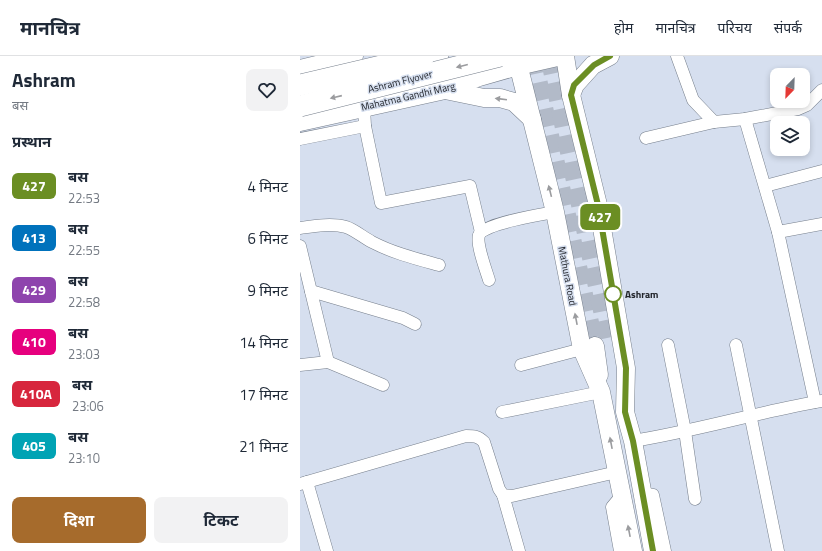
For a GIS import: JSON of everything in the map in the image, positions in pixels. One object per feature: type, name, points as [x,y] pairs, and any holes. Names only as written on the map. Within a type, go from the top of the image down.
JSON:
[{"type":"highway","name":"Ashram Flyover","points":[[300,85],[424,56]]},
{"type":"highway","name":"Ashram Flyover","points":[[300,106],[500,56]]},
{"type":"main road","points":[[300,69],[354,56]]},
{"type":"main road","points":[[372,56],[383,104]]},
{"type":"main road","points":[[439,56],[444,90],[484,98],[500,98],[514,102],[533,119]]},
{"type":"main road","name":"Mahatma Gandhi Marg","points":[[300,122],[444,90],[517,61],[562,56]]},
{"type":"main road","points":[[565,56],[571,95],[598,205],[626,368],[625,412]]},
{"type":"main road","points":[[571,95],[574,85],[594,65],[610,56]]},
{"type":"main road","name":"Mathura Road","points":[[517,61],[533,119],[555,212],[596,346],[601,392],[633,551]]},
{"type":"main road","points":[[596,346],[625,412],[633,441],[653,551]]},
{"type":"street","points":[[677,56],[693,100],[714,122]]},
{"type":"street","points":[[646,138],[714,122],[745,119],[798,109],[807,105],[822,90]]},
{"type":"street","points":[[364,107],[365,126],[381,203],[470,186],[481,232],[479,239],[480,247],[489,280]]},
{"type":"street","points":[[633,441],[750,417],[818,401],[778,232],[745,119]]},
{"type":"street","points":[[300,139],[365,126]]},
{"type":"street","points":[[765,186],[822,171]]},
{"type":"street","points":[[481,232],[487,228],[519,219],[555,212]]},
{"type":"street","points":[[778,232],[822,224]]},
{"type":"street","points":[[300,228],[346,227],[386,248],[439,265]]},
{"type":"street","points":[[300,246],[304,279],[311,291],[328,362]]},
{"type":"street","points":[[311,291],[403,318],[415,324]]},
{"type":"street","points":[[668,345],[685,431],[695,500]]},
{"type":"street","points":[[736,345],[778,551]]},
{"type":"street","points":[[521,365],[596,346]]},
{"type":"street","points":[[300,365],[328,362],[384,385]]},
{"type":"street","points":[[502,412],[601,392]]},
{"type":"street","points":[[325,550],[303,483],[466,436],[475,436],[480,437],[484,442],[499,488],[504,495],[519,551]]},
{"type":"street","points":[[504,495],[512,496],[617,472]]},
{"type":"street","points":[[643,500],[654,495],[665,551]]},
{"type":"street","points":[[620,551],[612,507],[623,503]]},
{"type":"tunnel","points":[[533,56],[595,346]]},
{"type":"tunnel","points":[[549,56],[609,344]]},
{"type":"bus line","name":"427","points":[[610,56],[594,65],[574,85],[571,95],[598,205],[626,368],[625,412],[633,441],[653,551]]},
{"type":"place","name":"Ashram","points":[[613,294]]}]
